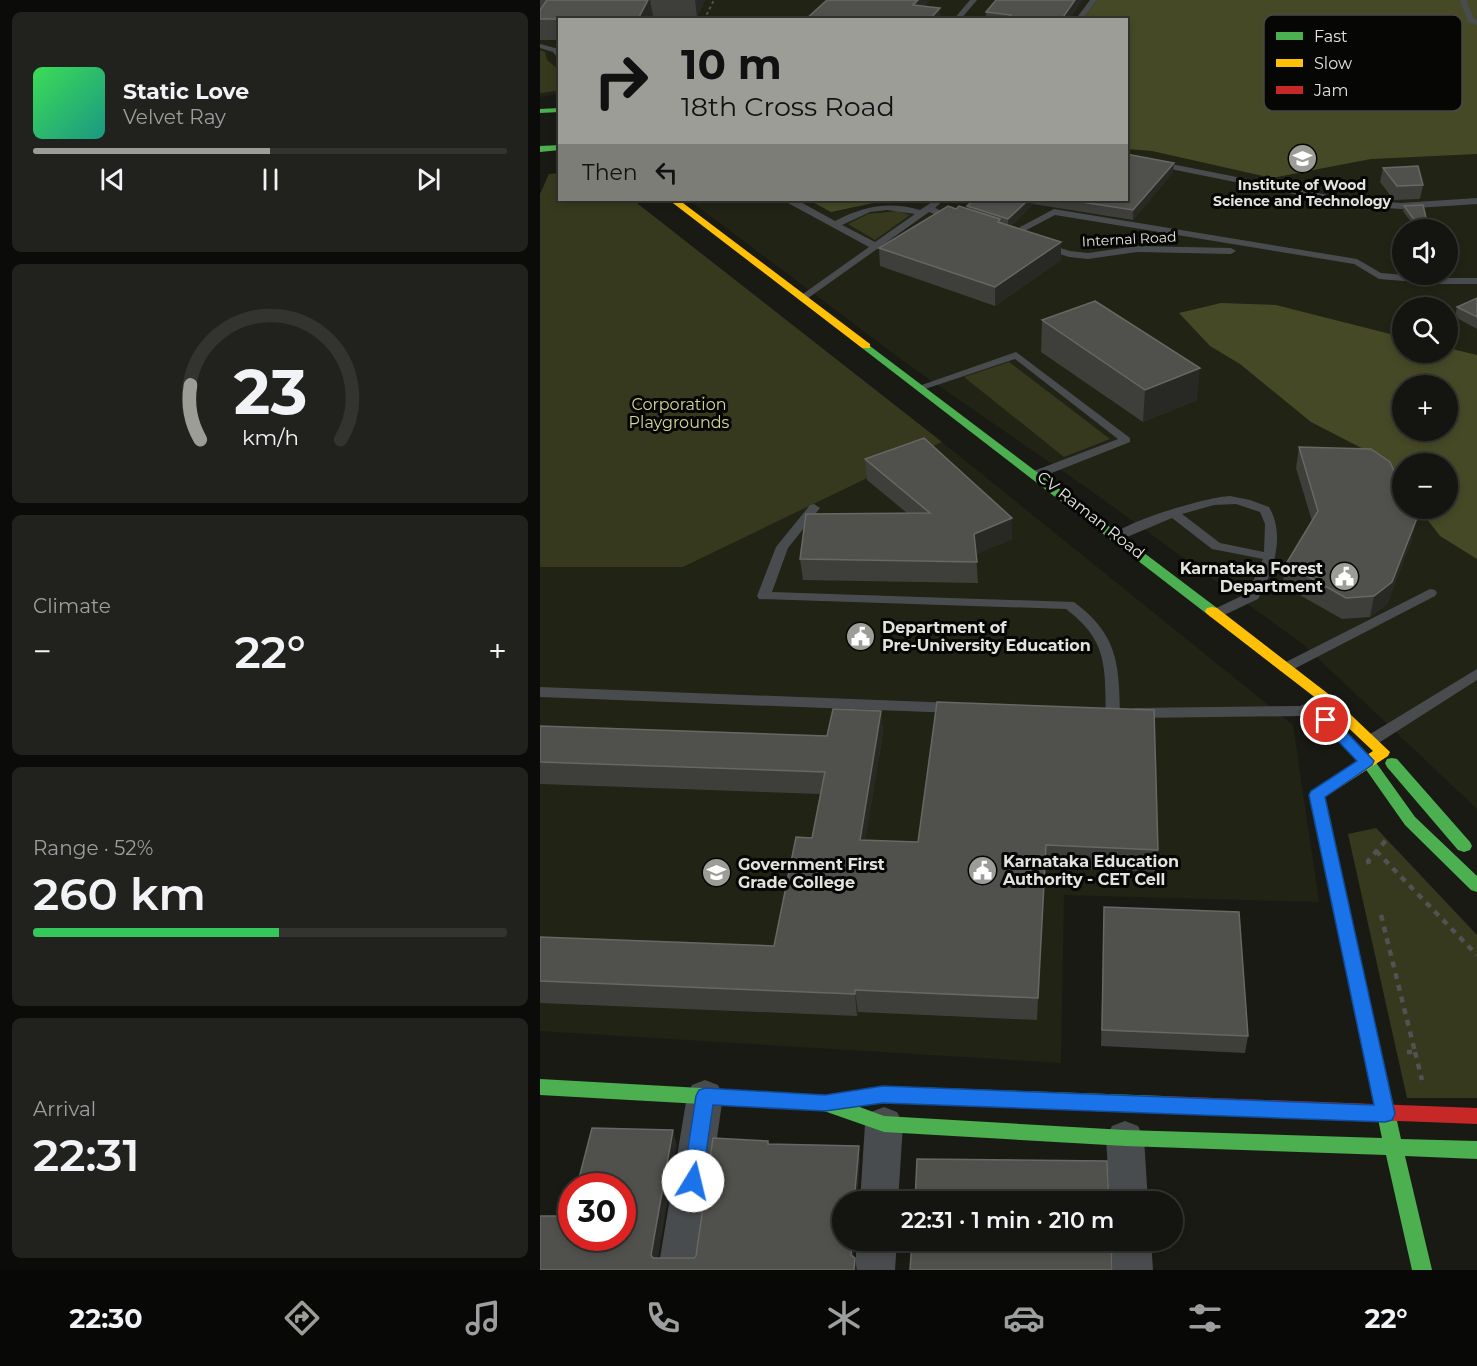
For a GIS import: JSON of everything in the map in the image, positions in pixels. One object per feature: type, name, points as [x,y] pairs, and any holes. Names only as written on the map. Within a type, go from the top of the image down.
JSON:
[{"type":"main road","points":[[540,149],[558,147]]},
{"type":"main road","name":"CV Raman Road","points":[[657,201],[793,303],[1131,567]]},
{"type":"main road","name":"CV Raman Road","points":[[675,201],[1326,699],[1372,740],[1477,859]]},
{"type":"main road","points":[[1215,631],[1317,710]]},
{"type":"main road","points":[[1383,752],[1363,758],[1317,795],[1385,1114],[1422,1270]]},
{"type":"main road","points":[[1363,758],[1410,821],[1477,886]]},
{"type":"main road","points":[[540,1087],[825,1103],[883,1094],[1477,1116]]},
{"type":"main road","points":[[825,1103],[884,1124],[1125,1138],[1394,1149],[1477,1150]]},
{"type":"street","points":[[678,1270],[705,1096]]},
{"type":"street","points":[[880,1191],[884,1124]]},
{"type":"street","points":[[1125,1138],[1128,1191]]},
{"type":"street","points":[[875,1270],[876,1251]]},
{"type":"street","points":[[1132,1251],[1133,1270]]},
{"type":"lane","points":[[958,18],[974,0]]},
{"type":"lane","points":[[1080,18],[1094,0]]},
{"type":"lane","points":[[1463,0],[1471,20],[1477,23]]},
{"type":"lane","points":[[540,46],[556,51],[558,55]]},
{"type":"lane","points":[[1128,157],[1348,202],[1401,206],[1477,201]]},
{"type":"lane","points":[[792,201],[875,246]]},
{"type":"lane","points":[[804,298],[939,201]]},
{"type":"lane","points":[[836,224],[862,210],[899,206],[969,222]]},
{"type":"lane","name":"Internal Road","points":[[1232,251],[1137,249],[1088,256],[1069,254],[1015,237],[1054,212],[1357,262],[1379,276],[1441,281],[1477,281]]},
{"type":"lane","points":[[921,387],[1016,355],[1126,440],[1035,475]]},
{"type":"lane","points":[[1116,537],[1201,504],[1224,500],[1248,502],[1265,510],[1271,524],[1270,557],[1253,596],[1215,614]]},
{"type":"lane","points":[[814,508],[782,547],[764,596],[1069,605],[1087,616],[1101,637],[1112,661],[1107,713],[1317,710]]},
{"type":"lane","points":[[1174,514],[1216,546],[1270,557]]},
{"type":"lane","points":[[1285,668],[1430,593]]},
{"type":"lane","points":[[1372,740],[1477,674]]},
{"type":"lane","points":[[540,692],[971,708]]},
{"type":"path","points":[[705,18],[714,0]]},
{"type":"path","points":[[1371,873],[1368,861],[1390,835],[1410,821]]},
{"type":"path","points":[[1376,851],[1477,955]]},
{"type":"path","points":[[1371,1050],[1415,1052],[1379,906]]},
{"type":"shaded area","points":[[540,0],[1477,0],[1477,809],[1304,645],[1090,490],[910,366],[690,201],[1128,201],[1128,18],[558,18],[558,94],[540,97]]},
{"type":"shaded area","points":[[942,442],[1293,725],[1319,902],[1064,895],[1061,1063],[540,1031],[540,567],[683,567]]},
{"type":"green space","points":[[1097,0],[1477,0],[1477,154],[1371,159],[1272,178],[1152,151],[1128,149],[1128,18],[1084,18]]},
{"type":"green space","points":[[540,50],[545,52],[547,60],[558,69],[558,86],[556,91],[540,93]]},
{"type":"green space","name":"Corporation Playgrounds","points":[[558,173],[558,201],[634,201],[942,442],[683,567],[540,567],[540,194],[549,174]]},
{"type":"green space","points":[[811,201],[883,201],[831,212]]},
{"type":"green space","points":[[883,201],[923,201],[920,203]]},
{"type":"green space","points":[[897,211],[910,215],[875,240],[848,224],[868,214]]},
{"type":"green space","points":[[1221,303],[1276,305],[1392,334],[1392,363],[1458,363],[1458,350],[1477,355],[1477,559],[1440,536],[1427,519],[1458,519],[1458,453],[1392,453],[1392,475],[1377,456],[1311,422],[1240,364],[1210,346],[1179,313]]},
{"type":"green space","points":[[1009,362],[1110,439],[1064,457],[964,377]]},
{"type":"green space","points":[[1376,828],[1477,935],[1477,1098],[1407,1098],[1348,834]]},
{"type":"building","points":[[547,0],[648,0],[639,18],[540,19],[540,10]]},
{"type":"building","points":[[827,0],[918,0],[913,5],[940,8],[931,18],[807,18]]},
{"type":"building","points":[[996,0],[1075,0],[1062,18],[1009,18],[1011,15],[986,12]]},
{"type":"building","points":[[1128,154],[1174,163],[1133,210],[1074,201],[1128,201]]},
{"type":"building","points":[[1418,166],[1423,185],[1397,186],[1383,168]]},
{"type":"building","points":[[973,201],[1027,201],[1008,219],[967,206]]},
{"type":"building","points":[[1423,205],[1426,219],[1414,219],[1404,206]]},
{"type":"building","points":[[948,206],[956,209],[959,206],[1000,219],[998,222],[1061,242],[995,287],[879,248]]},
{"type":"building","points":[[1477,298],[1477,317],[1458,308]]},
{"type":"building","points":[[1095,301],[1200,368],[1145,390],[1042,320]]},
{"type":"building","points":[[924,438],[1012,518],[974,534],[977,562],[800,559],[806,514],[930,513],[865,459]]},
{"type":"building","points":[[1299,447],[1371,449],[1390,462],[1392,466],[1392,519],[1417,519],[1392,582],[1374,596],[1346,598],[1286,564],[1318,511]]},
{"type":"building","points":[[937,702],[1154,710],[1158,850],[1046,845],[1038,998],[855,990],[855,994],[540,981],[540,937],[774,946],[796,837],[812,838],[825,772],[540,762],[540,726],[827,736],[833,709],[881,711],[860,840],[918,842]]},
{"type":"building","points":[[1104,907],[1239,912],[1248,1036],[1102,1030]]},
{"type":"building","points":[[592,1128],[673,1130],[651,1255],[653,1258],[694,1258],[713,1138],[768,1141],[768,1144],[859,1146],[855,1191],[832,1191],[832,1251],[851,1251],[851,1255],[855,1258],[854,1270],[540,1270],[540,1216],[558,1216],[558,1251],[636,1251],[636,1173],[580,1173]]},
{"type":"building","points":[[917,1159],[1107,1161],[1108,1191],[916,1191]]},
{"type":"building","points":[[911,1251],[1111,1251],[1112,1270],[910,1270]]},
{"type":"traffic: fast","points":[[540,111],[558,110]]},
{"type":"traffic: fast","points":[[540,149],[558,147]]},
{"type":"traffic: fast","points":[[866,346],[1212,611]]},
{"type":"traffic: fast","points":[[1367,761],[1410,821],[1477,886]]},
{"type":"traffic: fast","points":[[1392,763],[1464,846]]},
{"type":"traffic: fast","points":[[1339,898],[1373,1060],[1422,1270]]},
{"type":"traffic: fast","points":[[540,1087],[826,1103],[883,1094],[1164,1104]]},
{"type":"traffic: fast","points":[[830,1105],[884,1124],[1125,1138],[1477,1150]]},
{"type":"traffic: slow","points":[[675,201],[866,346]]},
{"type":"traffic: slow","points":[[1212,611],[1326,699],[1383,752],[1317,795],[1339,898]]},
{"type":"traffic: jam","points":[[1164,1104],[1477,1116]]},
{"type":"place","name":"Institute of Wood Science and Technology","points":[[1302,158]]},
{"type":"place","name":"Karnataka Forest Department","points":[[1344,577]]},
{"type":"place","name":"Department of Pre-University Education","points":[[861,636]]},
{"type":"place","name":"Karnataka Education Authority - CET Cell","points":[[982,870]]},
{"type":"place","name":"Government First Grade College","points":[[717,873]]},
{"type":"route","points":[[693,1181],[705,1096],[825,1103],[883,1094],[1385,1114],[1317,795],[1366,761],[1326,720]]}]
